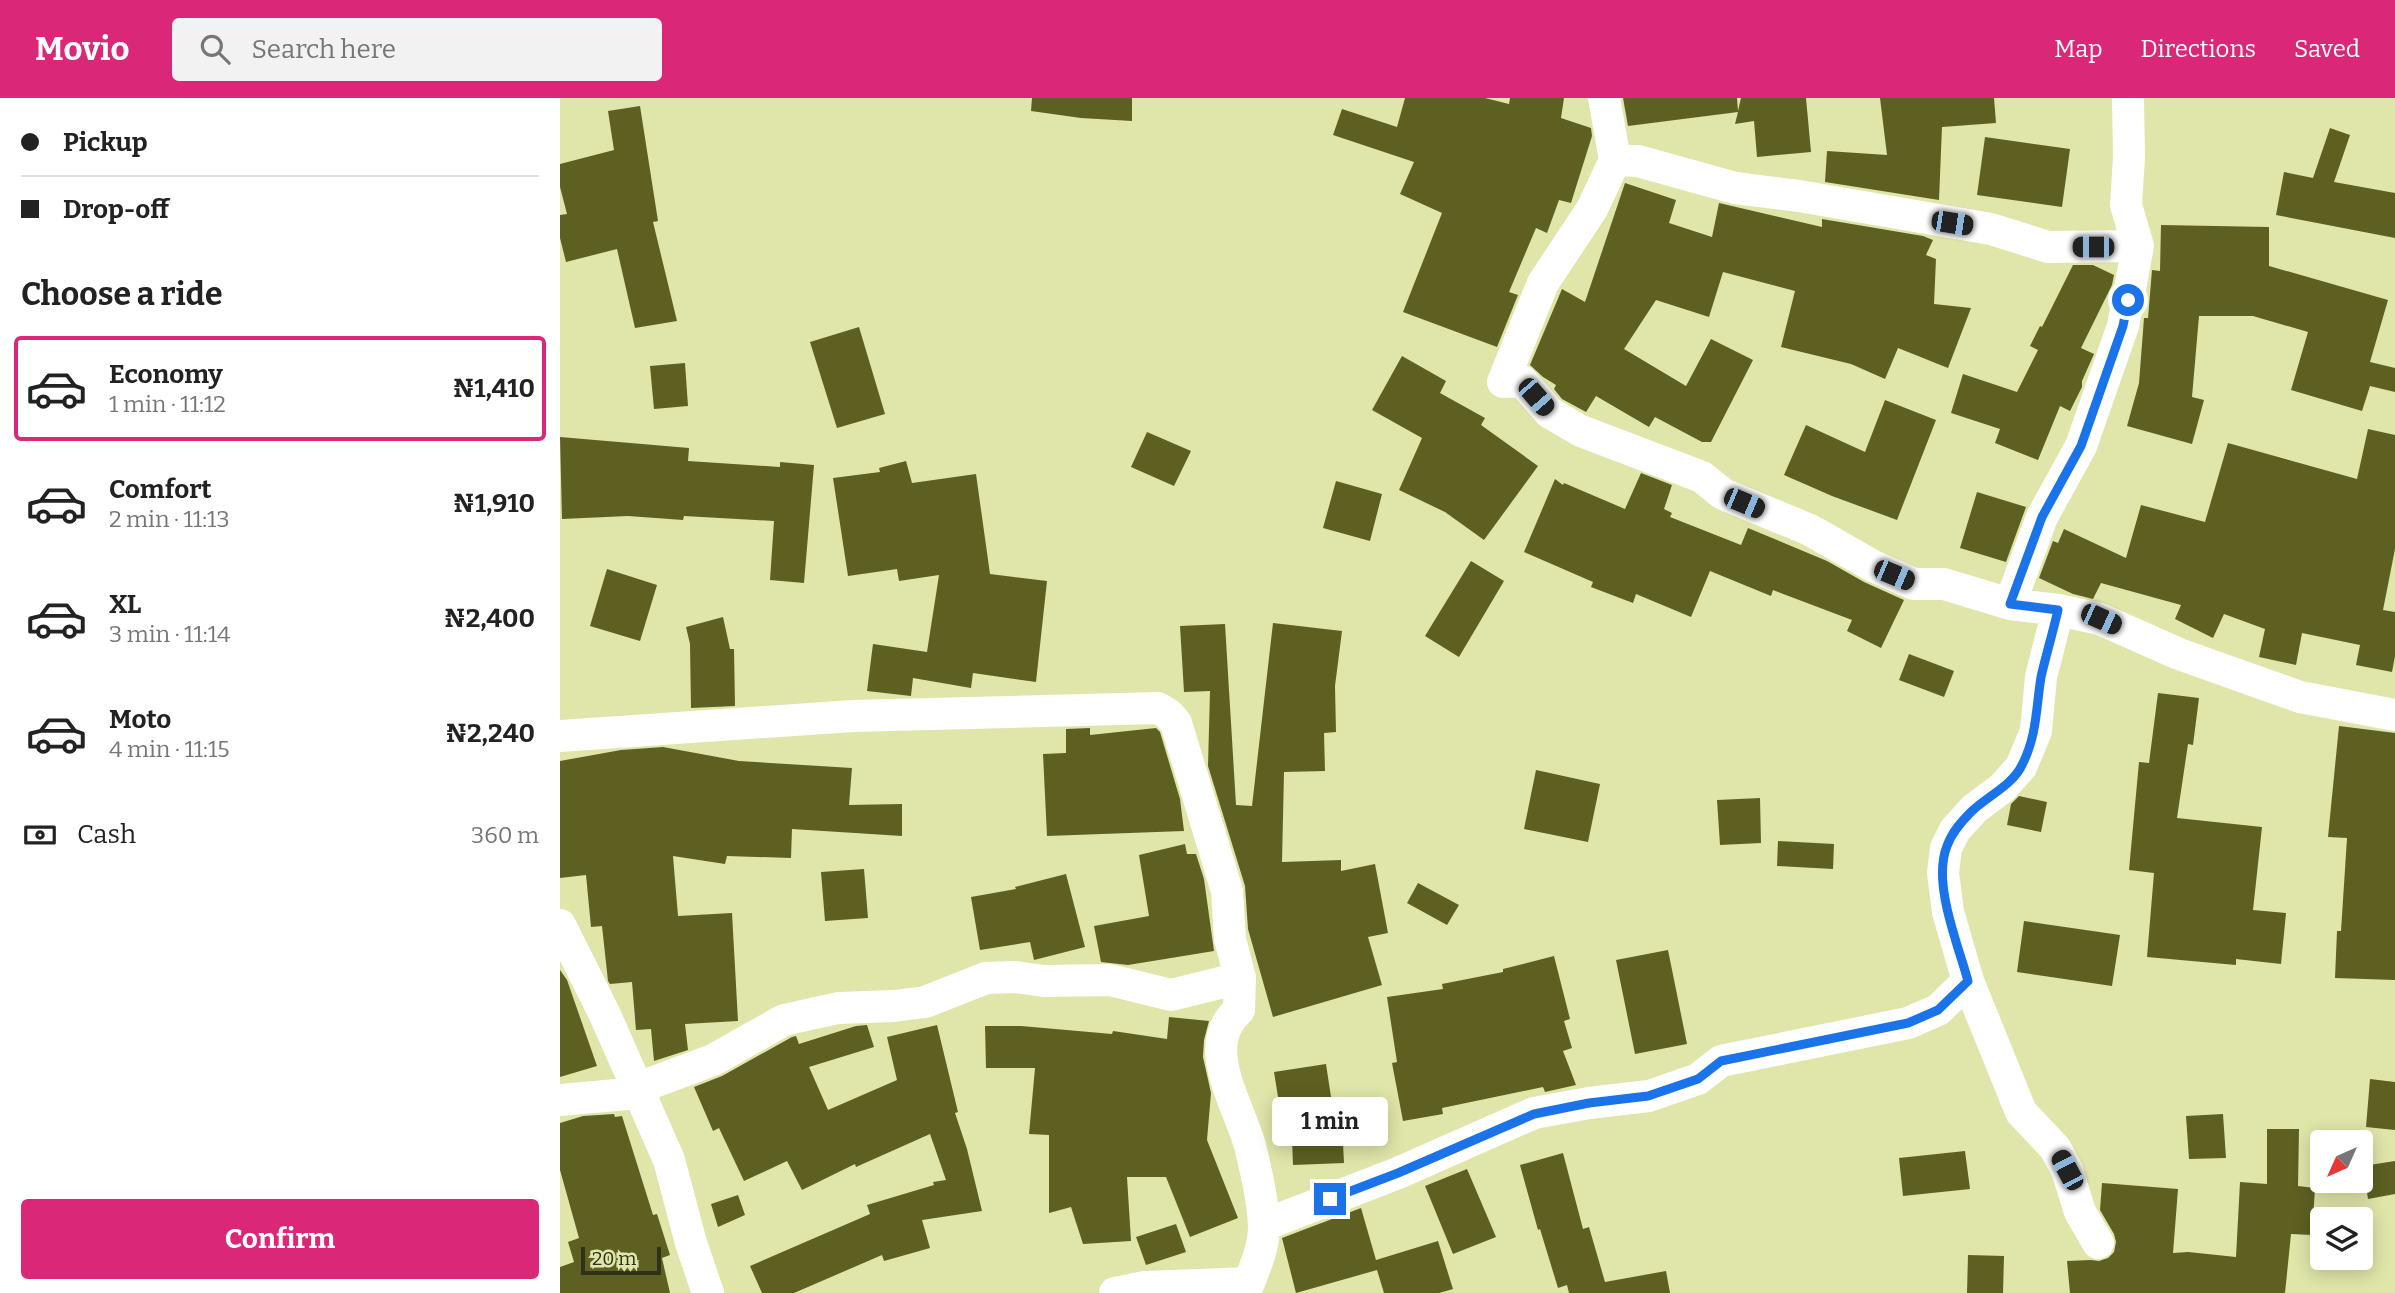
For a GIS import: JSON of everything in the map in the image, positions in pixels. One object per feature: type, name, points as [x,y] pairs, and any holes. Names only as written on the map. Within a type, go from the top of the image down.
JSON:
[{"type":"street","points":[[1604,98],[1615,159],[1592,209],[1543,284],[1503,382],[1522,381],[1550,413],[1581,431],[1702,477],[1723,494],[1810,530],[1883,571],[1914,584],[1944,584],[2010,604],[2101,619],[2179,654],[2300,697],[2395,715]]},
{"type":"street","points":[[2010,604],[2042,517],[2081,446],[2123,326],[2138,246],[2126,205],[2129,157],[2128,98]]},
{"type":"street","points":[[1615,159],[1638,161],[1735,188],[1799,196],[1991,229],[2048,247],[2138,246]]},
{"type":"street","points":[[2058,610],[2041,677],[2036,731],[2021,767],[1955,830],[1945,848],[1943,873],[1948,912],[1968,981],[2021,1112],[2056,1148],[2067,1170],[2080,1212],[2098,1244]]},
{"type":"street","points":[[560,736],[853,716],[1158,708],[1168,714],[1176,723],[1227,891],[1230,939],[1240,978],[1239,1010],[1229,1018],[1221,1037],[1223,1063],[1232,1099],[1249,1143],[1264,1225],[1262,1247],[1247,1288],[1144,1287],[1115,1293]]},
{"type":"street","points":[[560,925],[605,1015],[670,1160],[691,1243],[708,1293]]},
{"type":"street","points":[[560,1100],[638,1093],[654,1082],[713,1060],[784,1020],[838,1008],[925,1002],[986,978],[1110,981],[1171,995],[1240,978]]},
{"type":"street","points":[[1264,1225],[1398,1173],[1534,1114],[1589,1103],[1648,1096],[1698,1079],[1721,1061],[1908,1023],[1938,1010],[1968,981]]},
{"type":"building","points":[[1032,98],[1132,98],[1132,121],[1031,111]]},
{"type":"building","points":[[1405,98],[1485,98],[1509,104],[1510,98],[1564,98],[1561,118],[1591,128],[1592,136],[1571,203],[1559,200],[1547,233],[1536,228],[1509,292],[1518,295],[1497,347],[1403,312],[1442,213],[1400,194],[1414,162],[1333,135],[1342,109],[1397,127]]},
{"type":"building","points":[[1623,98],[1737,98],[1738,111],[1741,98],[1806,98],[1811,152],[1757,157],[1754,121],[1735,124],[1738,112],[1628,126]]},
{"type":"building","points":[[1880,98],[1994,98],[1996,123],[1942,127],[1939,200],[1825,182],[1827,151],[1887,155]]},
{"type":"building","points":[[640,106],[658,221],[653,222],[677,321],[635,328],[617,249],[566,262],[560,238],[560,215],[567,214],[560,187],[560,164],[614,150],[608,111]]},
{"type":"building","points":[[2330,128],[2350,135],[2334,182],[2395,193],[2395,238],[2276,215],[2284,172],[2313,178]]},
{"type":"building","points":[[1985,137],[2070,149],[2062,207],[1977,195]]},
{"type":"building","points":[[1625,183],[1676,200],[1669,223],[1712,237],[1719,203],[1822,227],[1822,219],[1933,240],[1926,255],[1936,259],[1934,304],[1971,308],[1948,368],[1898,348],[1885,379],[1851,364],[1781,347],[1795,291],[1723,272],[1709,317],[1656,300],[1624,349],[1686,386],[1711,339],[1753,360],[1711,442],[1702,442],[1655,417],[1649,427],[1596,396],[1586,412],[1562,399],[1554,389],[1556,385],[1530,365],[1562,289],[1585,302]]},
{"type":"building","points":[[2161,225],[2269,227],[2269,266],[2388,300],[2370,362],[2395,368],[2395,392],[2370,386],[2362,411],[2291,390],[2308,332],[2253,316],[2199,316],[2192,397],[2204,400],[2192,444],[2127,426],[2139,383],[2144,318],[2148,318],[2152,270],[2160,271]]},
{"type":"building","points":[[2073,265],[2093,265],[2114,275],[2112,285],[2081,348],[2094,354],[2082,387],[2070,411],[2060,406],[2038,460],[1995,443],[2000,429],[1951,413],[1963,374],[2017,392],[2038,350],[2030,346]]},
{"type":"building","points":[[859,327],[885,414],[837,428],[810,342]]},
{"type":"building","points":[[1402,356],[1446,381],[1440,393],[1485,418],[1481,425],[1538,466],[1484,540],[1445,512],[1399,490],[1422,438],[1372,410]]},
{"type":"building","points":[[685,363],[688,406],[654,409],[650,366]]},
{"type":"building","points":[[1885,400],[1936,420],[1897,520],[1784,475],[1806,425],[1865,452]]},
{"type":"building","points":[[2368,429],[2395,435],[2395,549],[2383,610],[2395,612],[2395,656],[2392,672],[2356,665],[2360,645],[2302,633],[2296,665],[2259,657],[2265,629],[2224,614],[2213,638],[2175,619],[2181,605],[2101,583],[2093,599],[2073,594],[2039,578],[2053,541],[2058,543],[2064,529],[2126,558],[2141,505],[2205,522],[2228,443],[2357,479]]},
{"type":"building","points":[[1147,432],[1191,451],[1174,486],[1131,467]]},
{"type":"building","points":[[560,437],[689,448],[688,461],[780,467],[780,462],[814,465],[804,583],[770,580],[774,521],[684,516],[683,520],[628,516],[562,519]]},
{"type":"building","points":[[906,461],[912,483],[976,474],[990,574],[1047,581],[1036,682],[973,673],[971,688],[913,678],[911,696],[867,691],[873,644],[927,652],[939,575],[899,581],[897,569],[848,576],[833,478],[880,472],[879,468]]},
{"type":"building","points":[[1641,473],[1672,485],[1664,509],[1672,513],[1670,517],[1741,545],[1748,528],[1827,561],[1904,600],[1881,648],[1847,631],[1852,620],[1773,590],[1771,596],[1710,571],[1691,617],[1636,594],[1633,603],[1591,587],[1593,582],[1524,552],[1555,479],[1563,485],[1564,483],[1625,509]]},
{"type":"building","points":[[1336,481],[1382,494],[1370,541],[1323,528]]},
{"type":"building","points":[[1977,492],[2026,507],[2006,562],[1960,548]]},
{"type":"building","points":[[1471,561],[1504,581],[1459,657],[1425,636]]},
{"type":"building","points":[[607,569],[657,585],[640,641],[590,626]]},
{"type":"building","points":[[723,617],[730,649],[734,649],[735,706],[691,708],[690,644],[686,627]]},
{"type":"building","points":[[1273,623],[1342,631],[1335,686],[1336,732],[1324,733],[1325,771],[1284,772],[1282,862],[1341,860],[1341,871],[1375,864],[1388,933],[1368,937],[1382,985],[1273,1017],[1248,929],[1245,886],[1208,766],[1210,691],[1184,692],[1180,626],[1225,624],[1236,805],[1252,806]]},
{"type":"building","points":[[1909,654],[1954,671],[1944,697],[1899,680]]},
{"type":"building","points":[[2158,693],[2199,698],[2193,745],[2188,744],[2177,818],[2262,827],[2253,910],[2286,913],[2281,964],[2236,959],[2236,965],[2147,957],[2154,873],[2129,870],[2139,762],[2149,763]]},
{"type":"building","points":[[2339,726],[2395,733],[2395,980],[2335,978],[2347,838],[2328,837]]},
{"type":"building","points":[[1090,728],[1090,735],[1156,728],[1160,732],[1180,799],[1184,831],[1047,836],[1043,754],[1066,753],[1066,729]]},
{"type":"building","points":[[663,747],[739,761],[852,768],[849,805],[902,804],[902,836],[792,829],[791,858],[727,856],[725,864],[673,856],[678,916],[732,913],[738,1021],[685,1024],[688,1050],[654,1061],[651,1029],[636,1030],[632,982],[610,984],[608,981],[602,926],[591,927],[586,875],[560,878],[560,761],[621,750]]},
{"type":"building","points":[[1536,770],[1600,784],[1588,842],[1524,829]]},
{"type":"building","points":[[2019,796],[2047,802],[2041,832],[2007,825],[2011,804]]},
{"type":"building","points":[[1760,798],[1761,843],[1720,845],[1717,800]]},
{"type":"building","points":[[1778,841],[1834,844],[1833,869],[1777,866]]},
{"type":"building","points":[[1185,844],[1187,854],[1196,854],[1204,879],[1214,951],[1128,965],[1101,962],[1094,926],[1149,916],[1139,855]]},
{"type":"building","points":[[864,869],[868,918],[825,921],[821,872]]},
{"type":"building","points":[[1066,874],[1085,947],[1034,960],[1030,942],[980,950],[971,897],[1016,889],[1015,887]]},
{"type":"building","points":[[1418,883],[1459,905],[1447,925],[1407,903]]},
{"type":"building","points":[[2024,921],[2120,935],[2112,986],[2017,972]]},
{"type":"building","points":[[1668,950],[1687,1044],[1635,1054],[1616,960]]},
{"type":"building","points":[[1554,956],[1570,1019],[1564,1021],[1572,1048],[1563,1051],[1576,1085],[1545,1092],[1543,1087],[1442,1108],[1443,1114],[1403,1121],[1392,1063],[1397,1062],[1387,997],[1443,989],[1442,984],[1503,972],[1503,969]]},
{"type":"building","points":[[560,970],[567,980],[597,1066],[560,1077]]},
{"type":"building","points":[[1169,1017],[1209,1021],[1203,1057],[1211,1093],[1207,1140],[1238,1218],[1190,1237],[1166,1177],[1127,1177],[1131,1241],[1083,1244],[1071,1207],[1049,1213],[1049,1135],[1029,1134],[1035,1068],[986,1068],[985,1026],[1021,1026],[1112,1034],[1113,1031],[1167,1039]]},
{"type":"building","points":[[867,1025],[874,1047],[809,1067],[828,1110],[897,1080],[887,1037],[937,1025],[958,1112],[955,1113],[982,1211],[922,1220],[930,1248],[884,1261],[882,1255],[794,1293],[762,1293],[750,1266],[870,1214],[867,1205],[946,1180],[930,1134],[856,1167],[855,1164],[802,1190],[787,1161],[744,1181],[719,1128],[713,1131],[694,1087],[722,1076],[792,1037],[796,1036],[799,1044]]},
{"type":"building","points":[[1326,1064],[1338,1143],[1343,1143],[1344,1163],[1293,1165],[1292,1139],[1285,1140],[1274,1072]]},
{"type":"building","points":[[2370,1079],[2395,1082],[2395,1130],[2366,1127]]},
{"type":"building","points":[[614,1114],[615,1117],[622,1116],[653,1215],[657,1214],[670,1255],[662,1258],[670,1293],[560,1293],[560,1267],[574,1262],[568,1242],[579,1238],[560,1170],[560,1123],[583,1116]]},
{"type":"building","points":[[2223,1114],[2226,1158],[2189,1159],[2186,1116]]},
{"type":"building","points":[[2267,1129],[2299,1129],[2298,1186],[2310,1187],[2310,1194],[2315,1194],[2314,1207],[2310,1207],[2310,1235],[2291,1234],[2285,1293],[2070,1293],[2067,1261],[2099,1261],[2114,1252],[2114,1234],[2100,1210],[2102,1183],[2178,1189],[2173,1253],[2236,1257],[2240,1182],[2267,1184]]},
{"type":"building","points":[[1965,1151],[1970,1189],[1903,1196],[1899,1158]]},
{"type":"building","points":[[1563,1153],[1583,1229],[1589,1227],[1605,1282],[1666,1271],[1670,1293],[1569,1293],[1567,1285],[1558,1288],[1520,1165]]},
{"type":"building","points":[[2395,1161],[2395,1194],[2368,1199],[2367,1194],[2373,1194],[2373,1164]]},
{"type":"building","points":[[1467,1169],[1496,1237],[1453,1254],[1425,1186]]},
{"type":"building","points":[[738,1195],[745,1215],[718,1227],[711,1204]]},
{"type":"building","points":[[1361,1208],[1376,1260],[1438,1241],[1453,1289],[1439,1293],[1384,1293],[1377,1270],[1296,1293],[1282,1238]]},
{"type":"building","points":[[1176,1224],[1186,1252],[1146,1265],[1136,1237]]},
{"type":"building","points":[[1968,1255],[2004,1256],[2003,1293],[1967,1293]]},
{"type":"route","points":[[1330,1199],[1398,1173],[1447,1149],[1534,1114],[1589,1103],[1648,1096],[1698,1079],[1721,1061],[1908,1023],[1938,1010],[1968,981],[1948,912],[1943,873],[1945,848],[1955,830],[1974,809],[2002,788],[2021,767],[2036,731],[2041,677],[2058,610],[2010,604],[2042,517],[2081,446],[2123,326],[2128,300]]}]
